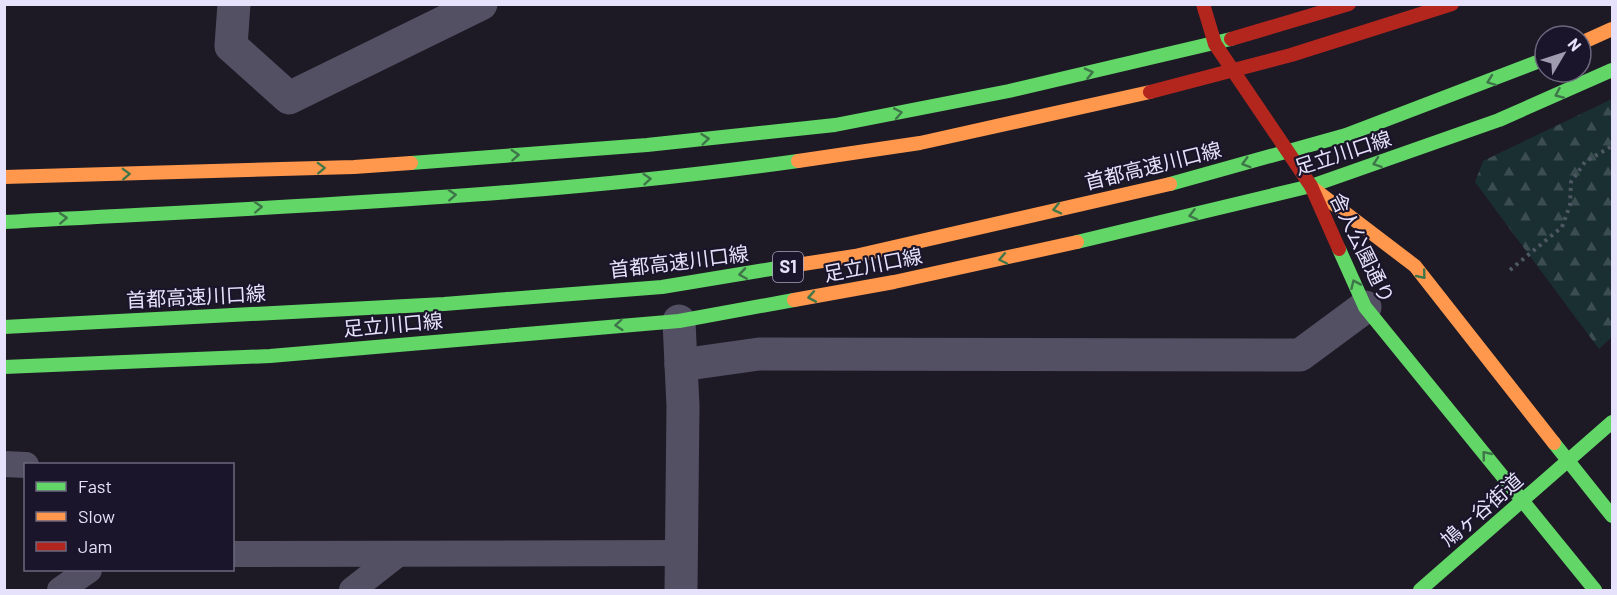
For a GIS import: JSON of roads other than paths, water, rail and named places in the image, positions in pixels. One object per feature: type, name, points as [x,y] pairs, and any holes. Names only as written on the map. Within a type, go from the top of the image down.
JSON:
[{"type":"main road","points":[[1203,4],[1215,44],[1311,186]]},
{"type":"main road","points":[[4,177],[354,167],[647,145],[835,125],[1009,91],[1215,44],[1349,4]]},
{"type":"main road","points":[[4,222],[474,194],[674,177],[890,148],[1135,97],[1346,40],[1452,4]]},
{"type":"main road","points":[[1593,38],[1612,29]]},
{"type":"main road","name":"首都高速川口線","points":[[4,327],[444,304],[662,287],[855,256],[1198,177],[1346,135],[1533,64]]},
{"type":"main road","name":"足立川口線","points":[[4,367],[270,356],[679,321],[894,282],[1074,243],[1311,186],[1499,120],[1612,70]]},
{"type":"main road","name":"舎人公園通り","points":[[1311,186],[1365,307],[1595,591]]},
{"type":"main road","name":"舎人公園通り","points":[[1311,186],[1415,266],[1612,516]]},
{"type":"main road","name":"鳩ヶ谷街道","points":[[1569,459],[1612,413]]},
{"type":"main road","name":"鳩ヶ谷街道","points":[[1420,591],[1612,422]]},
{"type":"street","points":[[234,4],[231,46],[290,98],[481,4]]},
{"type":"street","points":[[681,365],[759,354],[1300,355],[1365,307]]},
{"type":"street","points":[[679,321],[681,591]]},
{"type":"lane","points":[[4,464],[24,465]]},
{"type":"lane","points":[[234,554],[681,553]]},
{"type":"lane","points":[[352,591],[398,554]]},
{"type":"lane","points":[[60,591],[88,571]]}]
